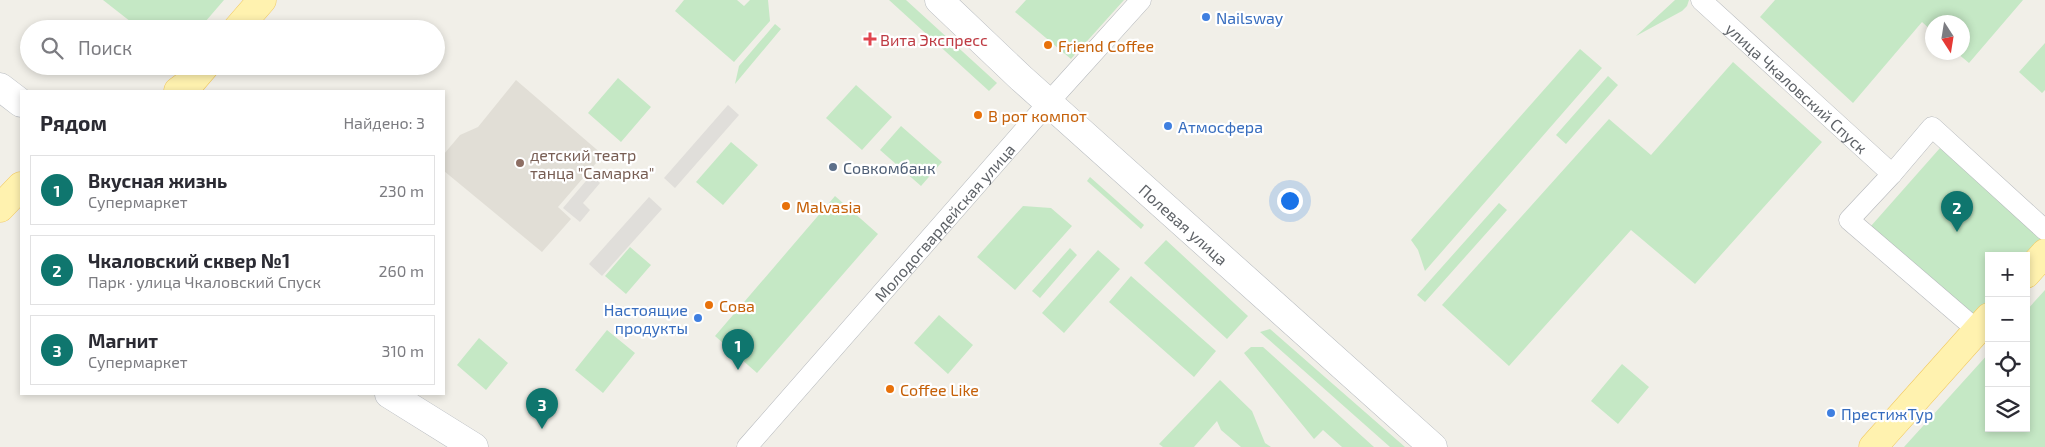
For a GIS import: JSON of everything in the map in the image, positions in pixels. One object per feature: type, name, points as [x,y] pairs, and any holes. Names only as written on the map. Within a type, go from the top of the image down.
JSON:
[{"type":"main road","points":[[245,20],[262,0]]},
{"type":"main road","points":[[179,90],[197,75]]},
{"type":"main road","points":[[0,208],[20,187]]},
{"type":"main road","points":[[2030,270],[2045,253]]},
{"type":"main road","points":[[1873,447],[1983,323]]},
{"type":"street","name":"Полевая улица","points":[[939,0],[1049,102],[1433,447]]},
{"type":"street","name":"Молодогвардейская улица","points":[[747,447],[1049,102],[1141,0]]},
{"type":"street","name":"улица Чкаловский Спуск","points":[[1702,0],[1892,174]]},
{"type":"street","points":[[0,87],[20,102]]},
{"type":"street","points":[[1983,323],[1848,220],[1892,174],[1932,127],[2045,230]]},
{"type":"street","points":[[391,395],[474,447]]},
{"type":"shaded area","name":"детский театр танца \"Самарка\"","points":[[516,80],[603,155],[558,207],[571,219],[542,252],[445,172],[445,153],[460,135],[478,127]]},
{"type":"shaded area","points":[[728,105],[739,115],[675,188],[664,178]]},
{"type":"shaded area","points":[[591,175],[600,183],[583,203],[590,210],[580,222],[563,208]]},
{"type":"shaded area","points":[[649,197],[662,209],[602,276],[589,264]]},
{"type":"green space","points":[[103,0],[224,0],[207,20],[129,20]]},
{"type":"green space","points":[[684,0],[737,0],[744,6],[750,0],[768,0],[770,21],[734,62],[675,11]]},
{"type":"green space","points":[[889,0],[906,0],[997,83],[989,91]]},
{"type":"green space","points":[[1026,0],[1124,0],[1071,59],[1015,12]]},
{"type":"green space","points":[[1675,0],[1689,0],[1687,6],[1682,11],[1636,36]]},
{"type":"green space","points":[[1775,0],[2023,0],[1969,63],[1965,60],[1970,60],[1970,15],[1925,15],[1925,25],[1922,22],[1853,103],[1760,17]]},
{"type":"green space","points":[[775,24],[781,29],[735,84],[739,66]]},
{"type":"green space","points":[[2045,43],[2045,90],[2042,93],[2019,72]]},
{"type":"green space","points":[[1580,49],[1602,68],[1425,271],[1418,250],[1411,240]]},
{"type":"green space","points":[[1733,62],[1822,142],[1695,284],[1631,230],[1509,366],[1442,305],[1609,119],[1651,155]]},
{"type":"green space","points":[[1608,76],[1618,85],[1566,144],[1556,135]]},
{"type":"green space","points":[[618,78],[651,107],[621,142],[588,113]]},
{"type":"green space","points":[[856,85],[892,117],[862,150],[826,118]]},
{"type":"green space","points":[[901,126],[942,162],[921,186],[880,150]]},
{"type":"green space","points":[[731,142],[758,165],[723,205],[696,182]]},
{"type":"green space","points":[[1940,148],[2042,238],[2030,252],[1985,252],[1985,303],[1973,316],[1871,226]]},
{"type":"green space","points":[[1090,177],[1144,225],[1141,229],[1087,181]]},
{"type":"green space","points":[[835,196],[878,234],[757,373],[715,336]]},
{"type":"green space","points":[[1499,203],[1507,210],[1425,302],[1417,295]]},
{"type":"green space","points":[[1023,206],[1051,208],[1072,226],[1015,290],[977,257]]},
{"type":"green space","points":[[1166,240],[1248,316],[1227,339],[1144,263]]},
{"type":"green space","points":[[630,247],[651,265],[626,294],[605,276]]},
{"type":"green space","points":[[1070,248],[1077,255],[1040,298],[1032,291]]},
{"type":"green space","points":[[1098,250],[1120,269],[1064,333],[1042,313]]},
{"type":"green space","points":[[1131,276],[1216,351],[1194,377],[1109,302]]},
{"type":"green space","points":[[2045,290],[2045,447],[1904,447],[1985,357],[1985,432],[2030,432],[2030,307]]},
{"type":"green space","points":[[939,315],[973,345],[948,374],[914,343]]},
{"type":"green space","points":[[1270,329],[1405,447],[1390,447],[1260,332]]},
{"type":"green space","points":[[607,330],[635,353],[603,393],[575,370]]},
{"type":"green space","points":[[479,338],[508,363],[486,390],[457,365]]},
{"type":"green space","points":[[1251,347],[1263,347],[1374,447],[1342,447],[1323,430],[1314,439],[1244,353]]},
{"type":"green space","points":[[1622,364],[1649,387],[1618,424],[1591,401]]},
{"type":"green space","points":[[1220,380],[1252,411],[1265,443],[1271,447],[1241,447],[1221,430],[1217,421],[1194,447],[1163,447],[1159,444]]},
{"type":"place","name":"Nailsway","points":[[1206,17]]},
{"type":"place","name":"Вита Экспресс","points":[[870,39]]},
{"type":"place","name":"Friend Coffee","points":[[1048,45]]},
{"type":"place","name":"В рот компот","points":[[978,115]]},
{"type":"place","name":"Атмосфера","points":[[1168,126]]},
{"type":"place","name":"детский театр танца \"Самарка\"","points":[[520,163]]},
{"type":"place","name":"Совкомбанк","points":[[833,167]]},
{"type":"place","name":"Malvasia","points":[[786,206]]},
{"type":"place","name":"Чкаловский сквер №1","points":[[1957,232]]},
{"type":"place","name":"Сова","points":[[709,305]]},
{"type":"place","name":"Настоящие продукты","points":[[698,318]]},
{"type":"place","name":"Вкусная жизнь","points":[[738,370]]},
{"type":"place","name":"Coffee Like","points":[[890,389]]},
{"type":"place","name":"ПрестижТур","points":[[1831,413]]},
{"type":"place","name":"Магнит","points":[[542,429]]}]
